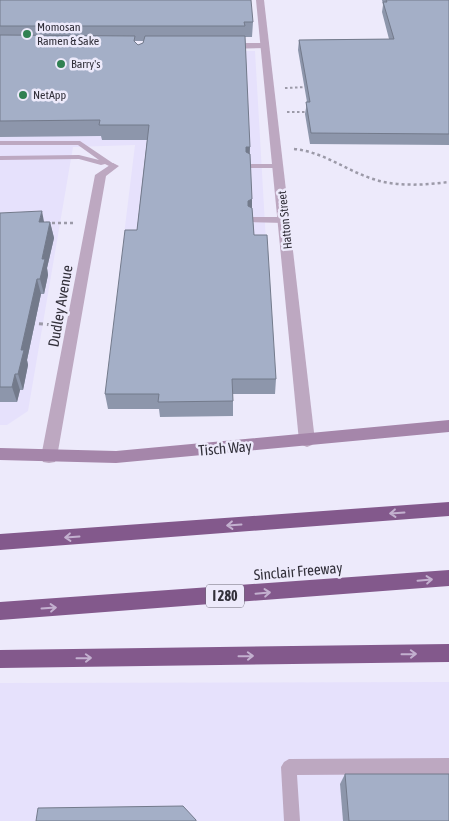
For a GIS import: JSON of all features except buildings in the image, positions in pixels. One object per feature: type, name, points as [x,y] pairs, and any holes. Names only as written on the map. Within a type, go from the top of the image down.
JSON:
[{"type":"highway","points":[[0,542],[449,509]]},
{"type":"highway","name":"Sinclair Freeway","points":[[0,611],[449,578]]},
{"type":"highway","points":[[0,659],[449,653]]},
{"type":"main road","name":"Tisch Way","points":[[0,454],[49,457],[116,457],[307,441],[449,426]]},
{"type":"street","name":"Hatton Street","points":[[260,0],[285,220],[307,441]]},
{"type":"street","points":[[217,46],[264,46]]},
{"type":"street","name":"Dudley Avenue","points":[[49,457],[101,175],[113,166]]},
{"type":"lane","points":[[0,143],[80,143],[113,166]]},
{"type":"lane","points":[[0,158],[79,157],[113,166]]},
{"type":"lane","points":[[250,166],[279,166]]},
{"type":"lane","points":[[252,220],[285,220]]},
{"type":"lane","points":[[292,821],[288,767],[449,766]]},
{"type":"path","points":[[284,88],[312,87]]},
{"type":"path","points":[[287,112],[310,112]]},
{"type":"path","points":[[294,149],[316,152],[375,180],[418,185],[449,182]]},
{"type":"path","points":[[46,223],[73,223]]},
{"type":"path","points":[[26,323],[53,325]]},
{"type":"shaded area","points":[[0,0],[95,51],[255,51],[266,242],[123,243],[135,145],[73,147],[28,411],[7,425],[0,425]]},
{"type":"shaded area","points":[[449,682],[449,821],[0,821],[0,683]]},
{"type":"place","name":"Momosan Ramen & Sake","points":[[27,34]]},
{"type":"place","name":"Barry's","points":[[61,64]]},
{"type":"place","name":"NetApp","points":[[23,95]]}]
